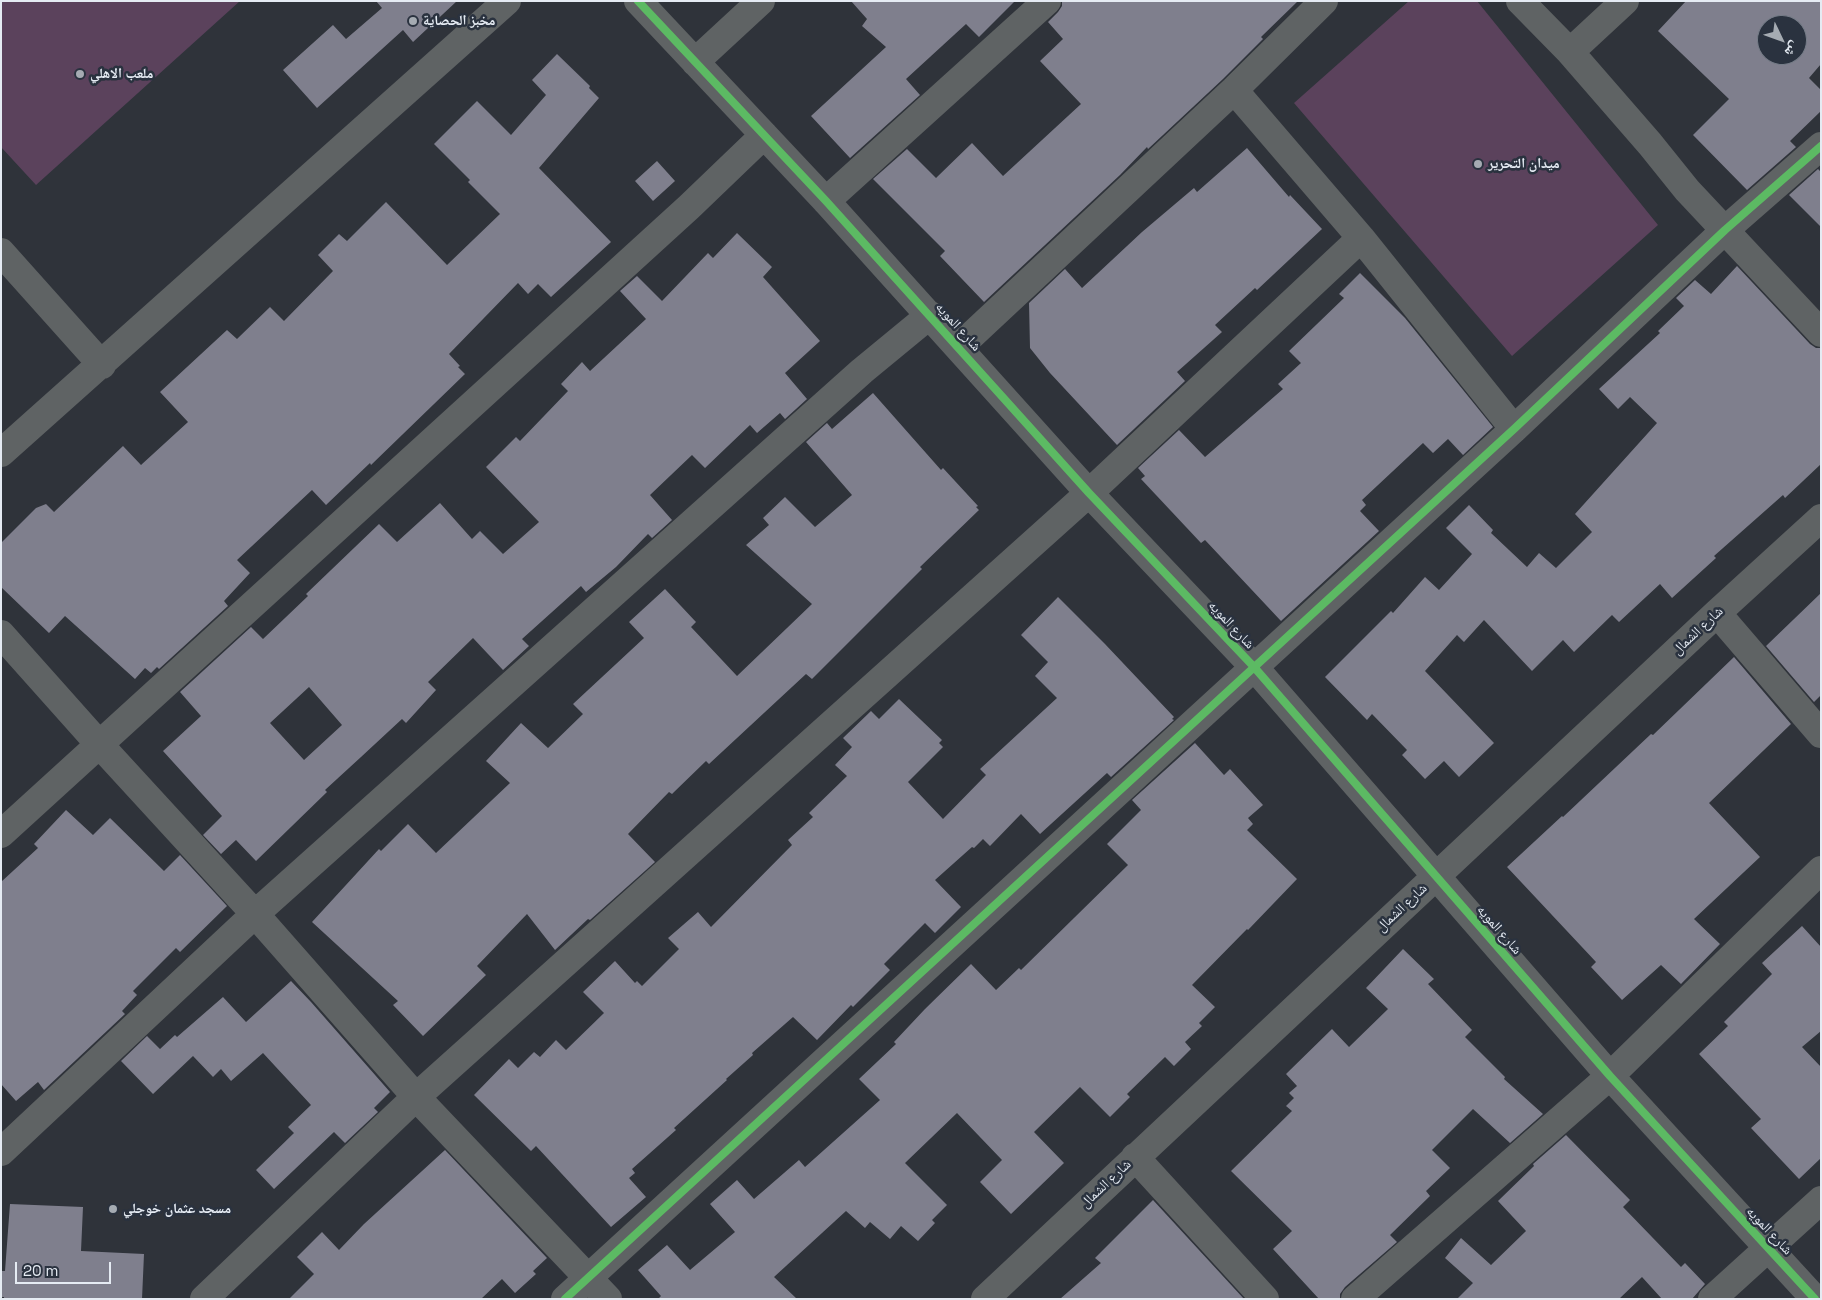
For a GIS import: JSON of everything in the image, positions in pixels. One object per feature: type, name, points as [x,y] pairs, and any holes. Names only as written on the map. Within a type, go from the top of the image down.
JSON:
[{"type":"street","points":[[1,453],[102,365],[507,1]]},
{"type":"street","name":"شارع المويه","points":[[638,1],[826,201],[1089,493],[1254,667],[1610,1076],[1815,1299]]},
{"type":"street","points":[[695,62],[761,1]]},
{"type":"street","points":[[826,201],[1047,1]]},
{"type":"street","points":[[959,347],[1234,90],[1324,1]]},
{"type":"street","points":[[1520,1],[1570,52],[1650,144],[1687,190],[1821,333]]},
{"type":"street","points":[[1570,52],[1624,1]]},
{"type":"street","points":[[1234,90],[1361,238],[1514,429]]},
{"type":"street","points":[[1,834],[689,207],[764,135]]},
{"type":"street","points":[[565,1299],[1514,429],[1726,230],[1821,146]]},
{"type":"street","points":[[204,1299],[416,1097],[1089,493],[1361,238]]},
{"type":"street","points":[[1,252],[102,365]]},
{"type":"street","points":[[1,1152],[255,914],[862,371],[930,315]]},
{"type":"street","name":"شارع الشمال","points":[[985,1299],[1717,613],[1821,518]]},
{"type":"street","points":[[1717,613],[1821,734]]},
{"type":"street","points":[[1,634],[255,914],[416,1097],[608,1299]]},
{"type":"street","points":[[1355,1299],[1610,1076],[1821,870]]},
{"type":"street","points":[[1135,1157],[1265,1299]]},
{"type":"street","points":[[1712,1299],[1821,1200]]},
{"type":"shaded area","name":"ملعب الاهلي","points":[[1,1],[240,1],[36,185],[1,147]]},
{"type":"shaded area","name":"ميدان التحرير","points":[[1409,1],[1477,1],[1658,225],[1512,356],[1294,103]]},
{"type":"building","points":[[376,1],[457,1],[413,42],[403,30],[317,108],[283,70],[333,25],[346,39],[382,8]]},
{"type":"building","points":[[851,1],[1015,1],[979,37],[966,24],[906,79],[920,95],[850,158],[811,116],[886,47],[862,26],[867,19]]},
{"type":"building","points":[[1062,1],[1298,1],[1261,37],[1263,39],[1223,79],[1148,149],[1147,147],[1120,175],[984,302],[940,256],[945,251],[873,179],[907,149],[936,178],[972,143],[1003,176],[1081,104],[1040,61],[1063,39],[1048,22],[1062,6]]},
{"type":"building","points":[[1686,1],[1821,1],[1821,64],[1809,78],[1821,90],[1821,111],[1790,141],[1796,147],[1747,190],[1693,135],[1729,99],[1658,31]]},
{"type":"building","points":[[557,54],[590,86],[589,88],[599,98],[539,168],[611,242],[551,297],[538,284],[528,294],[518,283],[449,354],[465,374],[371,465],[370,463],[326,505],[312,490],[237,560],[250,573],[224,601],[228,606],[159,669],[157,667],[151,673],[145,668],[135,679],[65,616],[49,633],[1,587],[1,543],[36,508],[46,504],[54,512],[123,446],[141,465],[188,422],[160,392],[227,330],[237,339],[270,307],[284,321],[333,271],[318,255],[339,234],[347,241],[386,202],[447,265],[500,214],[434,144],[477,101],[511,135],[546,95],[532,80]]},
{"type":"building","points":[[1247,148],[1289,197],[1290,195],[1322,229],[1257,290],[1255,288],[1215,325],[1222,332],[1177,372],[1185,381],[1117,445],[1050,373],[1030,348],[1029,303],[1065,269],[1082,288],[1142,232],[1194,188],[1197,192]]},
{"type":"building","points":[[657,161],[675,181],[653,201],[635,181]]},
{"type":"building","points":[[1818,169],[1821,172],[1821,227],[1789,195]]},
{"type":"building","points":[[737,233],[772,267],[763,277],[820,341],[785,373],[807,399],[785,419],[780,413],[757,433],[750,425],[705,468],[692,455],[650,495],[672,520],[652,538],[648,534],[616,567],[586,592],[581,586],[522,639],[529,646],[503,670],[473,638],[428,682],[436,690],[406,723],[402,719],[325,790],[327,792],[256,861],[236,840],[221,854],[203,835],[222,816],[163,751],[201,716],[180,692],[251,627],[263,639],[308,596],[306,594],[379,524],[397,542],[440,503],[472,539],[480,531],[503,554],[539,522],[486,467],[516,437],[520,441],[568,391],[561,384],[582,362],[590,371],[646,319],[620,291],[637,276],[662,301],[708,253],[713,258]],"holes":[[[309,687],[342,725],[304,760],[270,723]]]},
{"type":"building","points":[[1737,266],[1810,344],[1816,348],[1821,348],[1821,464],[1785,498],[1783,495],[1714,556],[1716,558],[1672,598],[1660,584],[1619,622],[1612,615],[1574,652],[1563,640],[1532,671],[1484,620],[1464,642],[1457,635],[1425,671],[1494,743],[1459,777],[1444,761],[1425,779],[1402,755],[1407,750],[1372,714],[1367,720],[1325,677],[1391,611],[1393,613],[1425,577],[1439,590],[1472,554],[1446,528],[1469,505],[1493,530],[1491,533],[1527,567],[1539,553],[1556,568],[1592,532],[1575,514],[1657,423],[1630,397],[1618,409],[1599,389],[1660,333],[1658,331],[1684,306],[1676,298],[1695,280],[1711,294]]},
{"type":"building","points":[[1360,273],[1405,318],[1493,427],[1463,455],[1448,439],[1433,453],[1423,443],[1362,500],[1366,505],[1360,511],[1379,531],[1281,621],[1205,540],[1201,543],[1141,479],[1145,476],[1138,468],[1179,430],[1205,457],[1283,389],[1278,384],[1301,363],[1289,351],[1344,298],[1339,294]]},
{"type":"building","points":[[873,393],[941,470],[943,468],[978,506],[976,507],[979,510],[920,567],[922,569],[812,679],[806,674],[709,764],[706,761],[672,794],[669,792],[628,834],[655,862],[555,950],[527,914],[477,966],[486,975],[423,1036],[393,1005],[398,1001],[312,922],[379,849],[381,851],[408,824],[436,853],[510,783],[486,761],[521,723],[548,748],[583,714],[573,704],[644,638],[629,622],[665,589],[696,622],[691,627],[737,676],[812,604],[746,545],[769,525],[763,518],[785,497],[815,527],[852,495],[806,442],[827,423],[832,429]]},
{"type":"building","points":[[1821,593],[1821,695],[1814,702],[1766,646]]},
{"type":"building","points":[[1058,597],[1174,717],[1172,719],[1174,720],[1111,777],[1107,773],[1040,834],[1021,814],[990,846],[983,839],[935,880],[961,907],[935,933],[925,923],[884,964],[890,970],[853,1007],[851,1005],[817,1040],[793,1017],[752,1053],[753,1055],[727,1080],[674,1128],[676,1130],[632,1169],[635,1173],[629,1178],[646,1197],[611,1227],[536,1146],[531,1151],[474,1095],[509,1059],[518,1068],[534,1052],[540,1057],[556,1040],[566,1050],[604,1013],[583,992],[615,961],[635,983],[637,981],[642,986],[679,949],[668,938],[698,912],[711,927],[792,845],[788,840],[813,817],[809,813],[847,776],[835,765],[852,747],[843,738],[871,711],[879,719],[899,699],[942,740],[939,743],[943,747],[908,782],[943,819],[986,775],[980,769],[1057,698],[1035,676],[1048,662],[1021,635]]},
{"type":"building","points":[[1734,657],[1791,724],[1709,803],[1760,857],[1694,919],[1720,944],[1681,984],[1661,965],[1622,1000],[1591,967],[1596,962],[1507,867],[1651,734],[1653,735]]},
{"type":"building","points":[[1195,743],[1224,775],[1230,769],[1263,805],[1248,818],[1253,824],[1247,830],[1297,879],[1192,985],[1215,1007],[1199,1023],[1202,1026],[1185,1042],[1191,1049],[1174,1066],[1165,1057],[1127,1094],[1130,1097],[1110,1117],[1080,1087],[1034,1132],[1064,1163],[1011,1214],[980,1182],[1002,1160],[957,1113],[905,1163],[947,1205],[932,1220],[935,1223],[918,1241],[901,1226],[890,1239],[870,1222],[865,1228],[846,1211],[774,1277],[797,1299],[658,1299],[661,1296],[638,1270],[667,1245],[690,1270],[735,1232],[710,1204],[737,1180],[754,1199],[799,1160],[805,1167],[880,1100],[859,1079],[896,1044],[894,1042],[971,964],[996,990],[1019,968],[1021,970],[1128,865],[1107,844],[1141,810],[1132,800]]},
{"type":"building","points":[[66,810],[93,835],[110,818],[164,871],[180,855],[227,906],[180,952],[176,948],[133,991],[137,995],[122,1011],[125,1014],[44,1090],[38,1082],[16,1101],[1,1084],[1,882],[38,848],[34,844]]},
{"type":"building","points":[[1802,926],[1821,947],[1821,1031],[1802,1047],[1821,1067],[1821,1158],[1799,1179],[1751,1128],[1761,1119],[1699,1054],[1728,1026],[1724,1022],[1772,974],[1762,963]]},
{"type":"building","points":[[1403,949],[1434,979],[1428,984],[1472,1030],[1465,1037],[1505,1077],[1504,1079],[1543,1114],[1510,1143],[1473,1109],[1432,1150],[1450,1168],[1426,1191],[1430,1196],[1390,1235],[1397,1242],[1345,1287],[1340,1294],[1340,1299],[1319,1299],[1273,1249],[1292,1231],[1231,1171],[1292,1111],[1286,1106],[1294,1098],[1289,1093],[1297,1086],[1286,1074],[1332,1029],[1349,1047],[1388,1009],[1366,988]]},
{"type":"building","points":[[291,981],[390,1092],[374,1108],[378,1112],[345,1143],[334,1132],[274,1189],[256,1170],[294,1133],[288,1127],[311,1105],[263,1053],[231,1081],[221,1069],[213,1077],[193,1056],[153,1094],[121,1061],[147,1036],[160,1049],[175,1035],[177,1037],[223,997],[246,1022]]},
{"type":"building","points":[[1566,1135],[1630,1200],[1623,1207],[1681,1267],[1685,1263],[1705,1284],[1692,1299],[1662,1299],[1642,1277],[1619,1299],[1457,1299],[1473,1283],[1445,1258],[1461,1238],[1491,1265],[1526,1231],[1498,1201],[1534,1166],[1533,1164]]},
{"type":"building","points":[[445,1150],[547,1258],[533,1271],[536,1274],[515,1293],[502,1279],[481,1299],[289,1299],[314,1274],[297,1257],[322,1232],[339,1250],[364,1224]]},
{"type":"building","points":[[1153,1200],[1244,1299],[1060,1299],[1101,1263],[1095,1258]]},
{"type":"building","points":[[10,1204],[83,1207],[81,1251],[144,1254],[142,1299],[4,1299],[4,1297],[1,1297],[1,1271],[5,1271]]},
{"type":"cycle path","points":[[638,1],[826,201],[1089,493],[1254,667],[1610,1076],[1815,1299]]},
{"type":"cycle path","points":[[565,1299],[1514,429],[1725,230],[1821,146]]},
{"type":"place","name":"مخبز الحصاية","points":[[413,21]]},
{"type":"place","name":"ملعب الاهلي","points":[[80,74]]},
{"type":"place","name":"ميدان التحرير","points":[[1478,164]]},
{"type":"place","name":"مسجد عثمان خوجلي","points":[[113,1209]]}]
